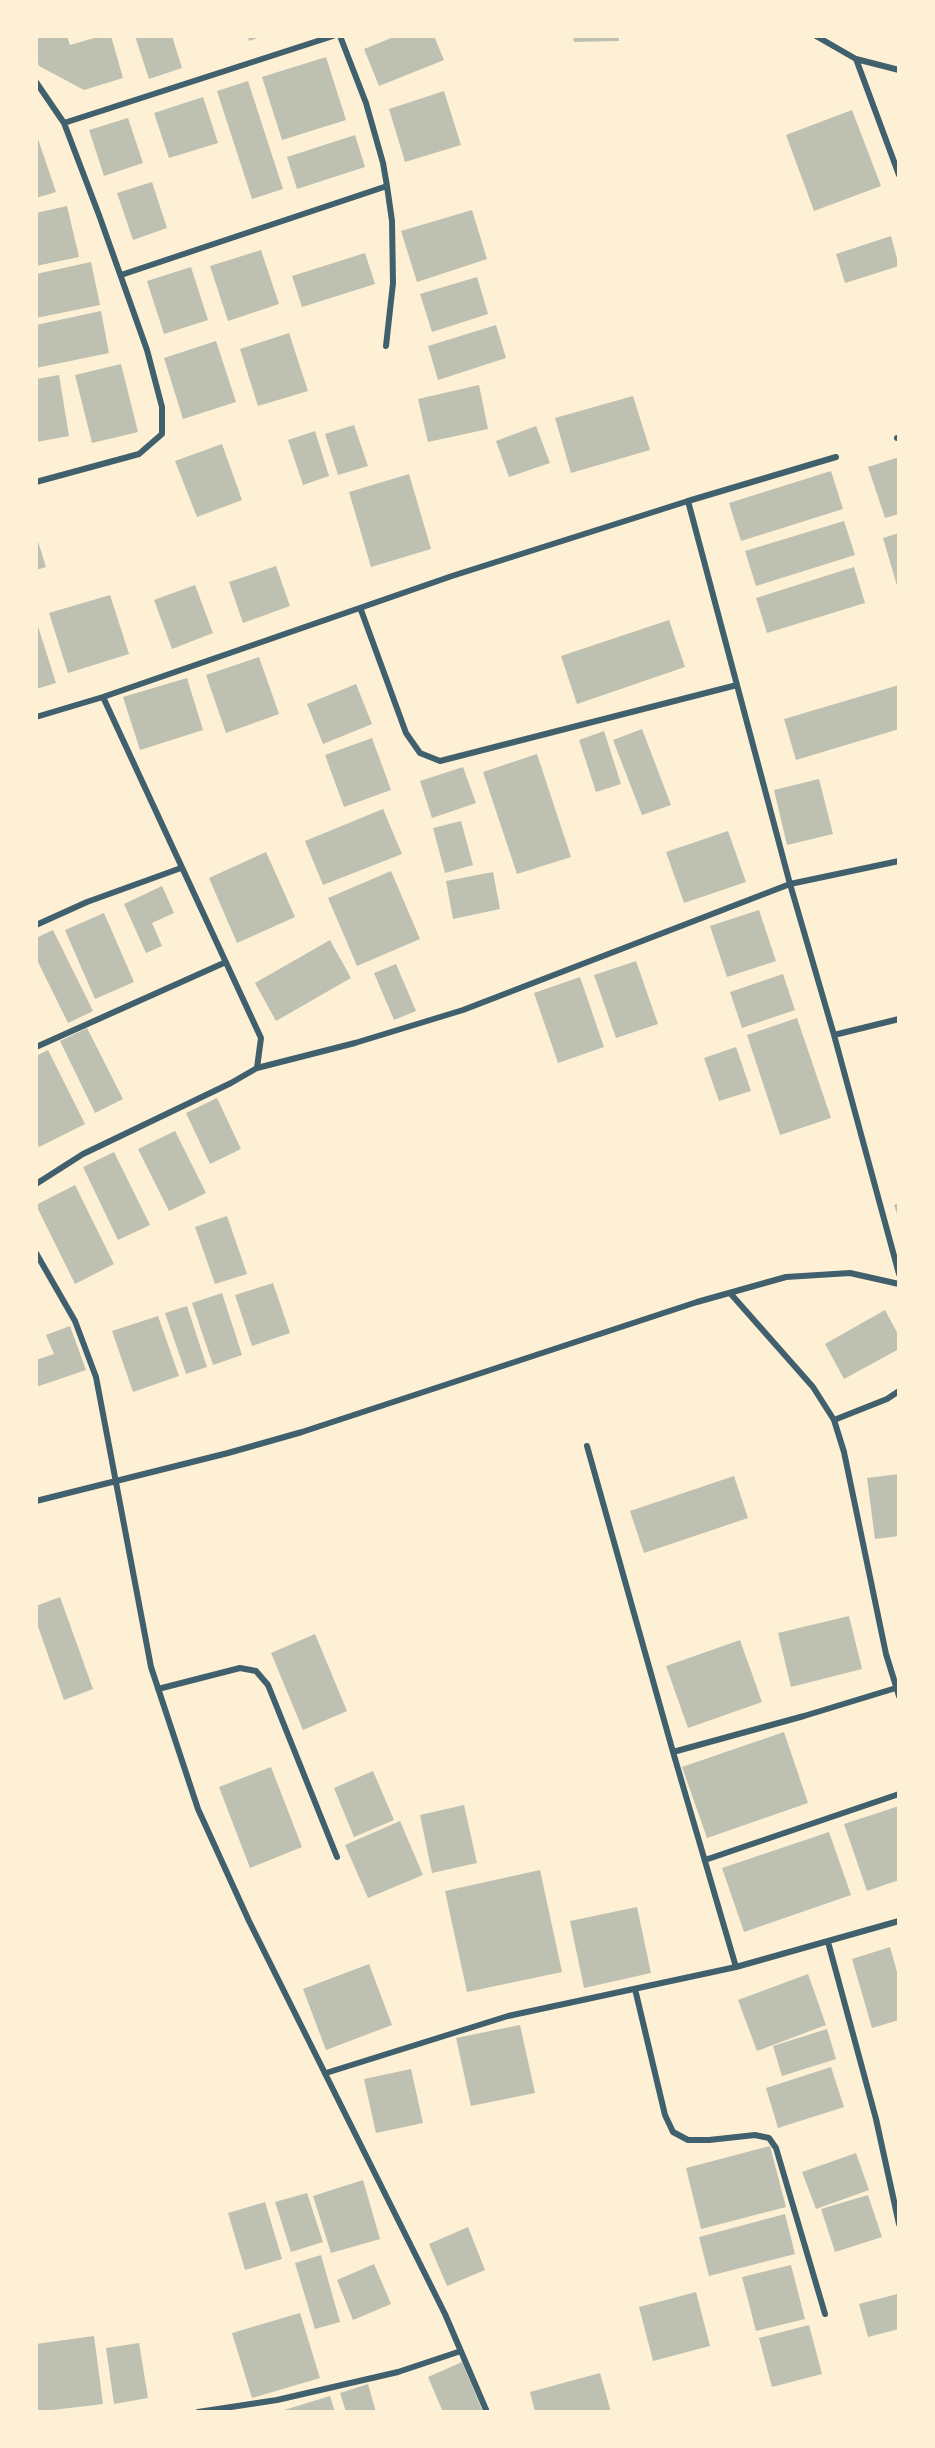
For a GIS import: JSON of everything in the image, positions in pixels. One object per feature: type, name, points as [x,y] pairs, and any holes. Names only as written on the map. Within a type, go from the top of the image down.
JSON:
[{"type":"street","points":[[64,123],[333,36]]},
{"type":"street","points":[[340,36],[366,103],[387,186],[392,221],[393,283],[386,346]]},
{"type":"street","points":[[816,36],[856,59],[899,70]]},
{"type":"street","points":[[856,59],[899,175]]},
{"type":"street","points":[[36,82],[64,123],[147,350],[162,407],[162,434],[139,453],[36,482]]},
{"type":"street","points":[[121,275],[387,186]]},
{"type":"street","points":[[36,717],[103,697],[360,610],[452,576],[836,457]]},
{"type":"street","points":[[688,501],[790,884],[899,1274]]},
{"type":"street","points":[[360,610],[406,733],[420,753],[441,761],[737,685]]},
{"type":"street","points":[[103,697],[261,1038],[257,1068]]},
{"type":"street","points":[[36,1184],[83,1154],[231,1083],[257,1068],[355,1043],[464,1010],[790,884],[899,861]]},
{"type":"street","points":[[36,925],[87,902],[181,868]]},
{"type":"street","points":[[36,1047],[226,962]]},
{"type":"street","points":[[834,1035],[899,1019]]},
{"type":"street","points":[[36,1254],[75,1321],[96,1377],[151,1667],[198,1809],[249,1921],[327,2073],[461,2351],[487,2412]]},
{"type":"street","points":[[36,1501],[218,1456],[302,1432],[697,1302],[786,1277],[850,1273],[899,1284]]},
{"type":"street","points":[[730,1293],[813,1387],[834,1420],[844,1452],[886,1654],[899,1696]]},
{"type":"street","points":[[834,1420],[887,1399],[899,1391]]},
{"type":"street","points":[[587,1446],[736,1967]]},
{"type":"street","points":[[158,1689],[240,1668],[256,1671],[268,1684],[337,1857]]},
{"type":"street","points":[[673,1752],[896,1688]]},
{"type":"street","points":[[705,1860],[899,1794]]},
{"type":"street","points":[[327,2073],[508,2016],[736,1967],[899,1921]]},
{"type":"street","points":[[828,1942],[873,2108],[899,2224]]},
{"type":"street","points":[[635,1989],[665,2115],[674,2132],[688,2140],[754,2135],[769,2138],[776,2148],[825,2314]]},
{"type":"street","points":[[198,2412],[277,2400],[365,2380],[398,2372],[461,2351]]},
{"type":"building","points":[[36,36],[67,36],[70,45],[101,36],[111,36],[123,78],[84,90],[39,66],[36,57]]},
{"type":"building","points":[[135,36],[172,36],[182,68],[149,79]]},
{"type":"building","points":[[248,36],[263,36],[249,41]]},
{"type":"building","points":[[396,36],[434,36],[444,60],[379,86],[364,49]]},
{"type":"building","points":[[573,36],[619,36],[619,41],[574,42]]},
{"type":"building","points":[[326,57],[346,120],[282,140],[262,77]]},
{"type":"building","points":[[248,81],[283,189],[252,199],[217,91]]},
{"type":"building","points":[[444,91],[461,145],[405,162],[389,109]]},
{"type":"building","points":[[203,97],[218,143],[169,158],[154,113]]},
{"type":"building","points":[[852,110],[881,186],[814,211],[786,135]]},
{"type":"building","points":[[128,118],[143,163],[104,176],[89,130]]},
{"type":"building","points":[[36,133],[56,192],[36,198]]},
{"type":"building","points":[[355,135],[365,167],[297,189],[287,157]]},
{"type":"building","points":[[152,182],[167,228],[133,240],[117,193]]},
{"type":"building","points":[[67,206],[79,257],[36,266],[36,213]]},
{"type":"building","points":[[472,210],[487,259],[417,282],[401,231]]},
{"type":"building","points":[[891,236],[899,266],[845,283],[836,254]]},
{"type":"building","points":[[261,250],[279,304],[228,321],[210,266]]},
{"type":"building","points":[[365,253],[375,284],[302,307],[292,276]]},
{"type":"building","points":[[91,262],[100,305],[36,318],[36,274]]},
{"type":"building","points":[[191,267],[208,320],[164,334],[147,281]]},
{"type":"building","points":[[477,277],[488,314],[432,332],[420,294]]},
{"type":"building","points":[[101,311],[109,353],[36,368],[36,325]]},
{"type":"building","points":[[496,325],[506,358],[438,380],[428,346]]},
{"type":"building","points":[[289,333],[308,391],[258,406],[240,349]]},
{"type":"building","points":[[216,341],[236,402],[183,419],[164,358]]},
{"type":"building","points":[[121,364],[138,432],[92,443],[75,375]]},
{"type":"building","points":[[59,375],[69,436],[36,442],[36,379]]},
{"type":"building","points":[[479,385],[488,429],[428,442],[418,399]]},
{"type":"building","points":[[633,396],[650,450],[571,473],[555,418]]},
{"type":"building","points":[[354,425],[368,466],[338,475],[325,434]]},
{"type":"building","points":[[536,426],[550,463],[509,477],[496,441]]},
{"type":"building","points":[[315,431],[329,476],[303,485],[288,440]]},
{"type":"building","points":[[222,444],[242,500],[197,517],[175,461]]},
{"type":"building","points":[[899,457],[899,514],[885,518],[868,467]]},
{"type":"building","points":[[831,471],[843,509],[741,541],[729,503]]},
{"type":"building","points":[[409,474],[431,549],[371,567],[349,492]]},
{"type":"building","points":[[844,521],[855,555],[756,586],[745,551]]},
{"type":"building","points":[[899,533],[899,589],[898,589],[883,538]]},
{"type":"building","points":[[36,535],[46,567],[36,570]]},
{"type":"building","points":[[276,566],[290,606],[243,623],[229,582]]},
{"type":"building","points":[[854,567],[865,603],[767,633],[756,598]]},
{"type":"building","points":[[195,585],[213,633],[172,649],[154,600]]},
{"type":"building","points":[[110,595],[129,654],[68,673],[49,613]]},
{"type":"building","points":[[36,620],[56,683],[36,689]]},
{"type":"building","points":[[669,620],[685,667],[577,704],[561,656]]},
{"type":"building","points":[[259,657],[279,714],[226,733],[206,675]]},
{"type":"building","points":[[187,678],[203,730],[140,750],[123,697]]},
{"type":"building","points":[[356,684],[372,724],[323,744],[307,704]]},
{"type":"building","points":[[899,685],[899,729],[796,760],[784,719]]},
{"type":"building","points":[[642,729],[671,805],[642,815],[613,740]]},
{"type":"building","points":[[604,731],[621,784],[596,792],[579,740]]},
{"type":"building","points":[[372,738],[391,790],[344,807],[325,755]]},
{"type":"building","points":[[537,754],[571,857],[517,874],[483,772]]},
{"type":"building","points":[[463,767],[476,803],[432,818],[420,781]]},
{"type":"building","points":[[819,779],[833,834],[787,845],[774,790]]},
{"type":"building","points":[[383,809],[402,854],[323,885],[305,841]]},
{"type":"building","points":[[461,821],[473,865],[445,873],[433,828]]},
{"type":"building","points":[[728,831],[746,882],[684,903],[666,852]]},
{"type":"building","points":[[266,852],[295,917],[237,943],[209,878]]},
{"type":"building","points":[[391,871],[420,939],[357,966],[328,898]]},
{"type":"building","points":[[493,872],[500,909],[453,919],[446,881]]},
{"type":"building","points":[[162,886],[174,913],[152,923],[162,946],[146,953],[124,904]]},
{"type":"building","points":[[759,910],[776,961],[727,977],[710,926]]},
{"type":"building","points":[[104,913],[134,982],[95,999],[65,930]]},
{"type":"building","points":[[53,930],[93,1011],[68,1023],[36,958],[36,938]]},
{"type":"building","points":[[330,940],[351,978],[276,1021],[255,983]]},
{"type":"building","points":[[636,961],[658,1024],[616,1038],[594,975]]},
{"type":"building","points":[[396,964],[416,1011],[394,1020],[374,973]]},
{"type":"building","points":[[783,974],[795,1010],[742,1028],[730,992]]},
{"type":"building","points":[[580,977],[604,1047],[558,1063],[534,993]]},
{"type":"building","points":[[797,1018],[831,1118],[780,1135],[747,1035]]},
{"type":"building","points":[[87,1028],[123,1099],[95,1113],[60,1041]]},
{"type":"building","points":[[736,1047],[751,1091],[719,1101],[704,1058]]},
{"type":"building","points":[[48,1050],[85,1124],[39,1147],[36,1141],[36,1056]]},
{"type":"building","points":[[217,1098],[241,1149],[210,1164],[186,1113]]},
{"type":"building","points":[[175,1131],[206,1193],[169,1211],[138,1149]]},
{"type":"building","points":[[114,1152],[150,1225],[118,1240],[83,1167]]},
{"type":"building","points":[[75,1185],[114,1264],[75,1284],[36,1205]]},
{"type":"building","points":[[899,1203],[899,1220],[894,1205]]},
{"type":"building","points":[[227,1216],[247,1274],[215,1284],[195,1227]]},
{"type":"building","points":[[273,1283],[290,1333],[252,1346],[235,1295]]},
{"type":"building","points":[[222,1293],[242,1355],[213,1365],[192,1303]]},
{"type":"building","points":[[187,1306],[207,1367],[186,1374],[165,1313]]},
{"type":"building","points":[[885,1310],[899,1336],[899,1349],[844,1379],[825,1344]]},
{"type":"building","points":[[158,1316],[179,1376],[133,1392],[112,1331]]},
{"type":"building","points":[[70,1326],[86,1370],[36,1387],[36,1360],[54,1354],[46,1335]]},
{"type":"building","points":[[899,1474],[899,1536],[875,1539],[867,1478]]},
{"type":"building","points":[[734,1476],[748,1518],[644,1553],[630,1511]]},
{"type":"building","points":[[60,1597],[93,1689],[64,1700],[36,1621],[36,1606]]},
{"type":"building","points":[[849,1616],[862,1669],[791,1687],[778,1633]]},
{"type":"building","points":[[315,1634],[347,1711],[303,1730],[271,1653]]},
{"type":"building","points":[[740,1640],[762,1702],[688,1728],[666,1666]]},
{"type":"building","points":[[784,1732],[808,1803],[707,1838],[682,1767]]},
{"type":"building","points":[[271,1767],[302,1847],[250,1868],[219,1787]]},
{"type":"building","points":[[373,1771],[394,1820],[354,1837],[334,1788]]},
{"type":"building","points":[[464,1805],[477,1863],[432,1873],[420,1815]]},
{"type":"building","points":[[899,1806],[899,1880],[867,1891],[844,1824]]},
{"type":"building","points":[[400,1821],[423,1875],[368,1898],[345,1845]]},
{"type":"building","points":[[829,1832],[851,1895],[744,1932],[722,1868]]},
{"type":"building","points":[[540,1870],[562,1972],[467,1992],[445,1891]]},
{"type":"building","points":[[637,1907],[651,1973],[584,1988],[570,1921]]},
{"type":"building","points":[[890,1947],[899,1979],[899,2020],[872,2028],[852,1959]]},
{"type":"building","points":[[369,1964],[392,2025],[326,2050],[303,1989]]},
{"type":"building","points":[[808,1974],[826,2025],[757,2051],[738,2000]]},
{"type":"building","points":[[520,2025],[535,2093],[471,2106],[456,2038]]},
{"type":"building","points":[[827,2029],[836,2059],[782,2076],[773,2046]]},
{"type":"building","points":[[831,2067],[844,2107],[778,2128],[766,2088]]},
{"type":"building","points":[[411,2069],[423,2123],[376,2133],[364,2079]]},
{"type":"building","points":[[770,2146],[786,2207],[701,2229],[686,2168]]},
{"type":"building","points":[[856,2153],[869,2190],[816,2209],[802,2172]]},
{"type":"building","points":[[363,2180],[380,2239],[331,2253],[313,2196]]},
{"type":"building","points":[[307,2193],[323,2242],[291,2252],[275,2202]]},
{"type":"building","points":[[868,2195],[882,2237],[835,2252],[821,2209]]},
{"type":"building","points":[[265,2202],[282,2259],[245,2270],[228,2213]]},
{"type":"building","points":[[785,2214],[795,2254],[709,2276],[699,2237]]},
{"type":"building","points":[[468,2227],[485,2270],[447,2286],[429,2244]]},
{"type":"building","points":[[321,2255],[340,2322],[315,2329],[295,2263]]},
{"type":"building","points":[[374,2264],[391,2304],[353,2320],[337,2280]]},
{"type":"building","points":[[791,2265],[805,2319],[756,2331],[742,2277]]},
{"type":"building","points":[[696,2292],[710,2346],[653,2361],[639,2307]]},
{"type":"building","points":[[897,2294],[899,2329],[868,2337],[859,2304]]},
{"type":"building","points":[[300,2313],[320,2378],[252,2398],[232,2333]]},
{"type":"building","points":[[809,2325],[822,2374],[772,2387],[759,2338]]},
{"type":"building","points":[[94,2336],[103,2404],[36,2412],[36,2344]]},
{"type":"building","points":[[139,2343],[148,2398],[114,2404],[106,2348]]},
{"type":"building","points":[[462,2362],[483,2412],[443,2412],[428,2377]]},
{"type":"building","points":[[600,2373],[611,2412],[535,2412],[530,2392]]},
{"type":"building","points":[[368,2384],[376,2412],[346,2412],[340,2393]]},
{"type":"building","points":[[330,2396],[335,2412],[281,2412],[281,2411]]}]
